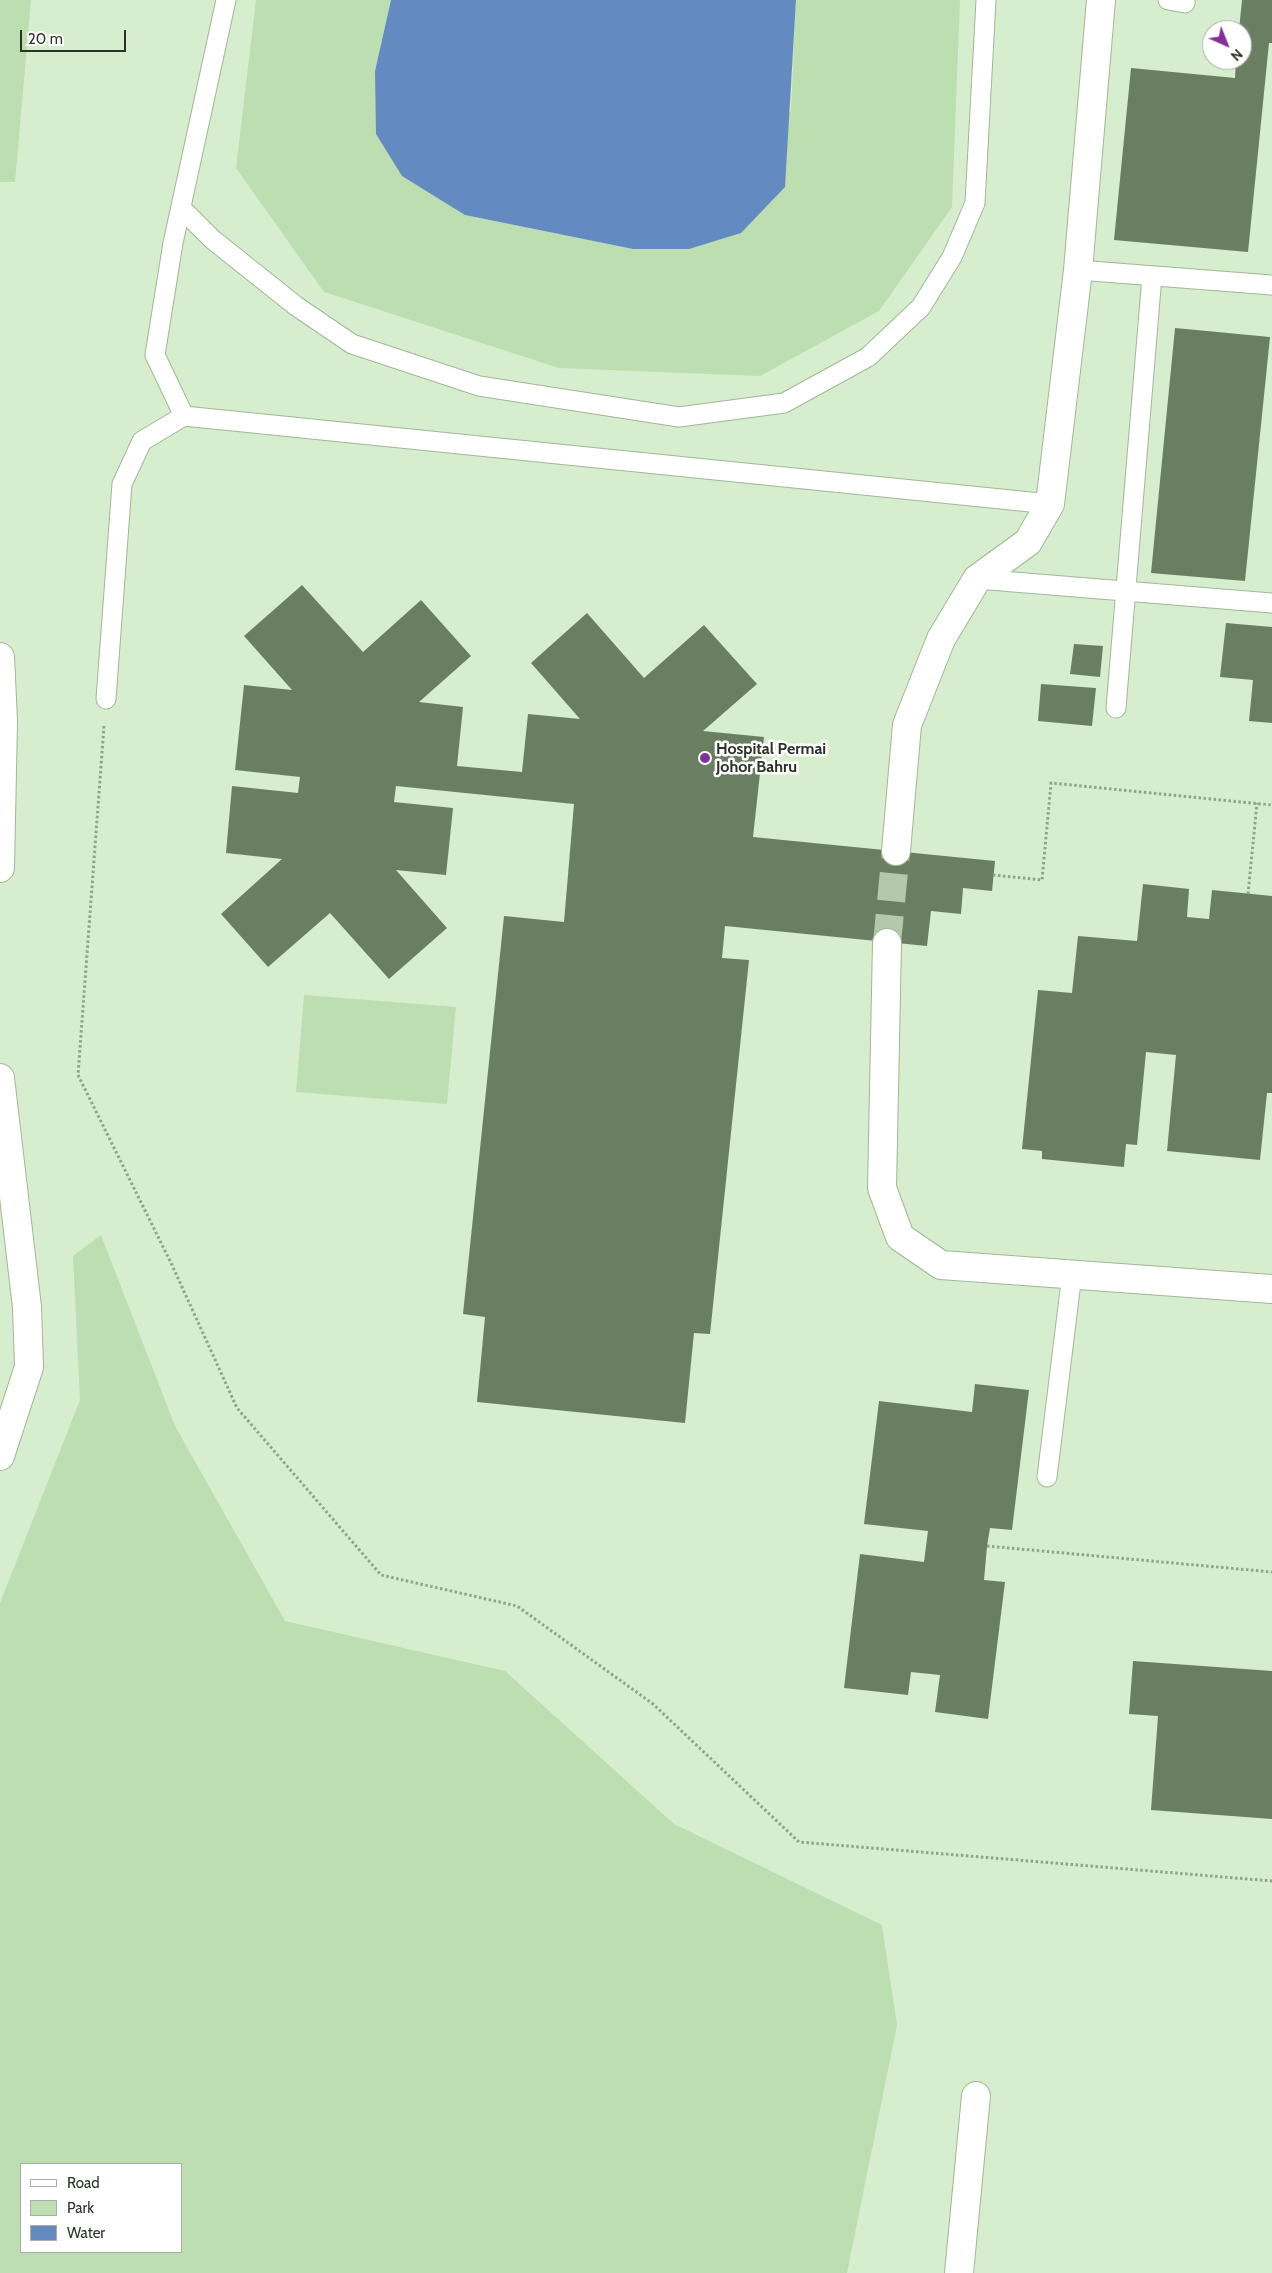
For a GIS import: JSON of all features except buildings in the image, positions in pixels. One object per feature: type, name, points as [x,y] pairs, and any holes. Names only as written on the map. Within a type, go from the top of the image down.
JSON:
[{"type":"street","points":[[896,851],[907,725],[941,639],[977,579],[1028,542],[1050,504],[1078,270],[1101,0]]},
{"type":"street","points":[[0,657],[0,868]]},
{"type":"street","points":[[887,943],[882,1188],[900,1236],[941,1265],[1272,1289]]},
{"type":"street","points":[[0,1078],[27,1307],[28,1367],[0,1456]]},
{"type":"street","points":[[959,2273],[976,2096]]},
{"type":"lane","points":[[184,416],[155,355],[181,208],[226,0]]},
{"type":"lane","points":[[181,208],[212,239],[281,294],[352,344],[479,386],[679,417],[784,403],[868,357],[921,307],[952,256],[975,203],[986,0]]},
{"type":"lane","points":[[1168,0],[1185,3],[1186,0]]},
{"type":"lane","points":[[1078,270],[1272,285]]},
{"type":"lane","points":[[1116,708],[1152,276]]},
{"type":"lane","points":[[106,699],[122,484],[142,441],[184,416],[1050,504]]},
{"type":"lane","points":[[977,579],[1271,603]]},
{"type":"lane","points":[[1047,1477],[1072,1274]]},
{"type":"path","points":[[106,699],[78,1075],[172,1265],[237,1408],[381,1575],[517,1606],[653,1704],[799,1842],[1272,1881]]},
{"type":"path","points":[[993,875],[1042,880],[1052,783],[1272,805]]},
{"type":"path","points":[[1248,894],[1257,803]]},
{"type":"path","points":[[987,1546],[1272,1572]]},
{"type":"green space","points":[[0,0],[31,0],[15,182],[0,182]]},
{"type":"green space","points":[[256,0],[391,0],[375,71],[465,215],[633,249],[689,249],[791,111],[796,0],[960,0],[952,207],[879,311],[760,376],[559,368],[324,292],[236,168]]},
{"type":"green space","points":[[304,995],[456,1007],[447,1104],[296,1092]]},
{"type":"green space","points":[[101,1235],[175,1426],[285,1621],[505,1671],[674,1824],[882,1925],[897,2025],[847,2273],[0,2273],[0,1603],[80,1400],[73,1256]]},
{"type":"water","points":[[391,0],[796,0],[785,187],[741,233],[689,249],[633,249],[465,215],[402,176],[376,134],[375,71]]},
{"type":"tunnel","points":[[887,943],[896,851]]},
{"type":"place","name":"Hospital Permai Johor Bahru","points":[[705,758]]}]
